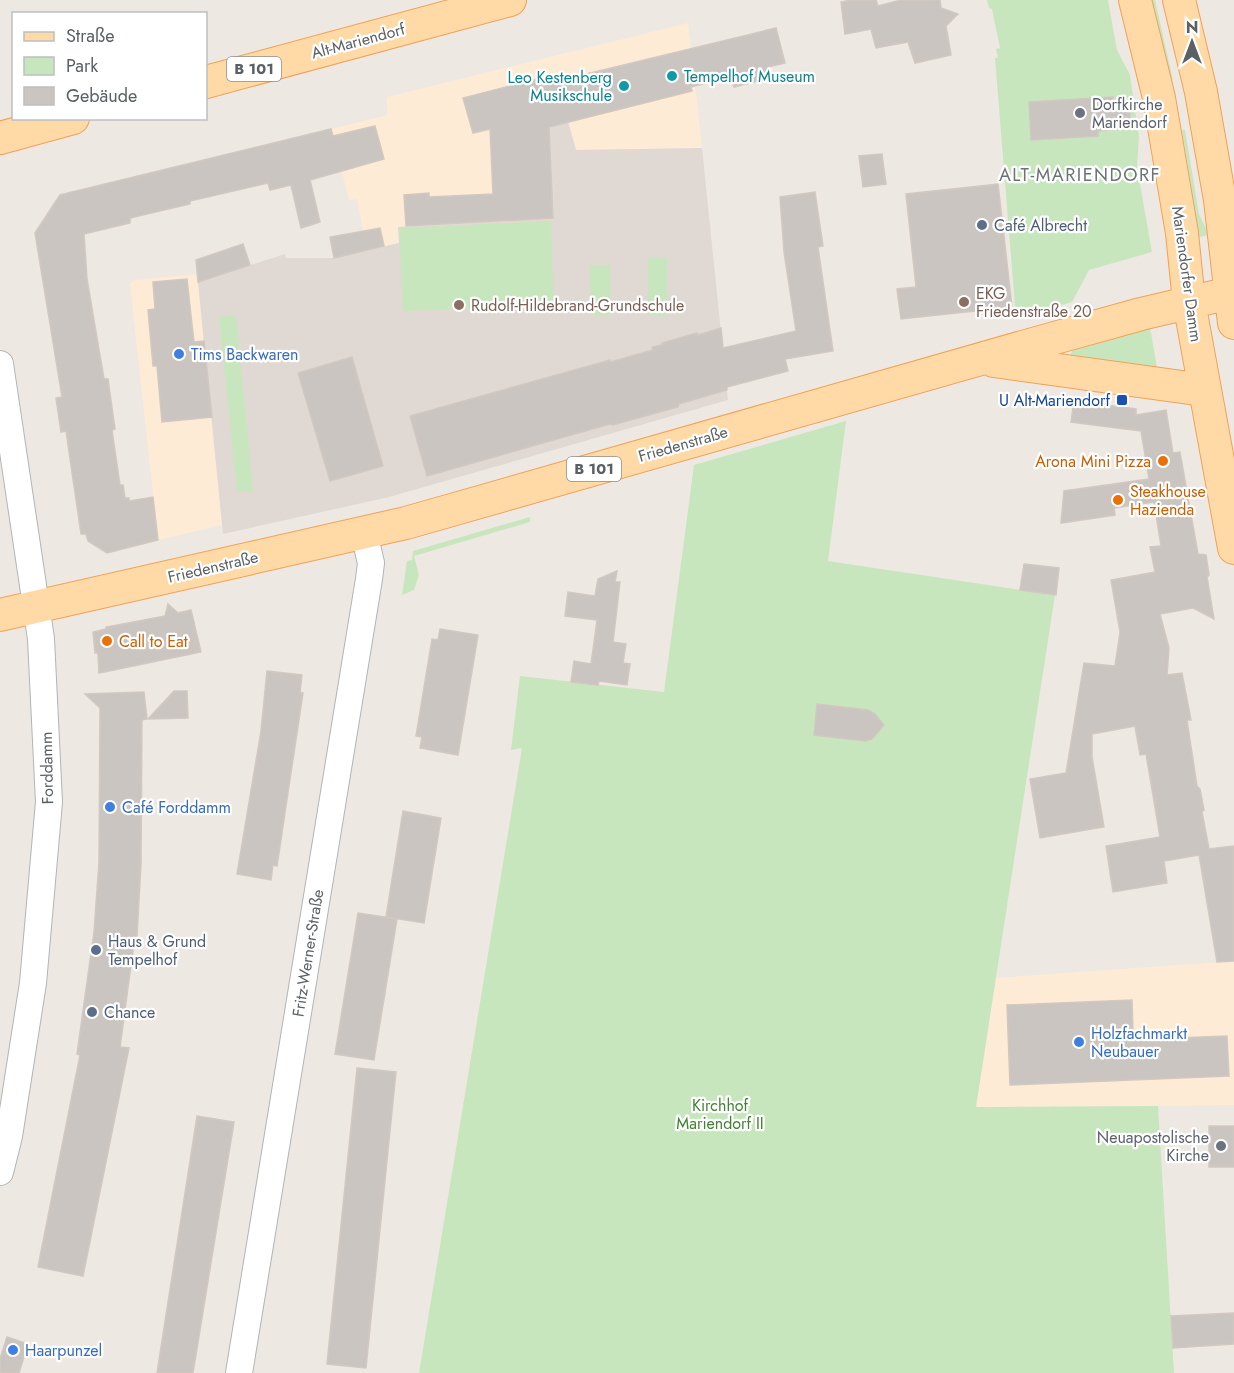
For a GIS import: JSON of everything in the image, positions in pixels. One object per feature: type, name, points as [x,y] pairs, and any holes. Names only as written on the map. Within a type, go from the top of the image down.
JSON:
[{"type":"main road","name":"Alt-Mariendorf","points":[[207,82],[510,0]]},
{"type":"main road","name":"Mariendorfer Damm","points":[[1135,0],[1159,98],[1182,233],[1189,303],[1234,548]]},
{"type":"main road","points":[[1179,0],[1201,92],[1220,200],[1234,323]]},
{"type":"main road","points":[[0,138],[66,120]]},
{"type":"main road","name":"Friedenstraße","points":[[0,615],[406,523],[981,359],[1232,292]]},
{"type":"main road","name":"B 101","points":[[981,359],[1204,390]]},
{"type":"street","name":"Forddamm","points":[[0,364],[41,639],[49,802],[33,983],[4,1135],[0,1172]]},
{"type":"street","name":"Fritz-Werner-Straße","points":[[239,1373],[369,579],[371,563],[364,533]]},
{"type":"shaded area","points":[[688,23],[702,148],[576,150],[568,123],[550,153],[553,218],[398,227],[399,243],[367,250],[357,199],[349,200],[331,129],[387,115],[387,97]]},
{"type":"shaded area","name":"Rudolf-Hildebrand-Grundschule","points":[[545,77],[557,81],[576,150],[702,148],[728,400],[389,497],[223,534],[198,282],[285,254],[286,258],[334,258],[399,243],[398,227],[553,218]]},
{"type":"shaded area","points":[[197,274],[222,525],[158,540],[130,283],[136,280]]},
{"type":"shaded area","points":[[1234,961],[1234,1105],[976,1108],[996,978]]},
{"type":"green space","points":[[987,0],[1108,0],[1117,50],[1130,75],[1139,137],[1137,167],[1152,252],[1089,270],[1072,302],[1016,318],[995,58],[998,58],[996,49],[1000,48],[992,9],[989,8]]},
{"type":"green space","points":[[1149,0],[1155,0],[1173,80],[1171,79]]},
{"type":"green space","points":[[1182,130],[1185,130],[1199,214],[1209,235],[1199,237]]},
{"type":"green space","points":[[551,221],[554,304],[403,311],[399,228]]},
{"type":"green space","points":[[648,258],[667,258],[667,316],[648,316]]},
{"type":"green space","points":[[610,265],[611,315],[591,315],[590,266]]},
{"type":"green space","points":[[236,315],[253,491],[237,492],[219,317]]},
{"type":"green space","points":[[1150,328],[1157,367],[1076,358],[1071,355],[1072,350]]},
{"type":"green space","name":"Kirchhof Mariendorf II","points":[[846,421],[828,561],[1055,595],[976,1107],[1158,1106],[1174,1373],[419,1373],[522,748],[511,750],[520,676],[664,692],[694,465]]},
{"type":"green space","points":[[530,517],[530,522],[414,556],[419,575],[414,590],[402,595],[407,561],[412,560],[413,551]]},
{"type":"building","points":[[876,0],[878,6],[901,0],[940,0],[941,8],[958,14],[946,26],[951,55],[915,63],[908,42],[876,48],[871,29],[845,34],[841,2]]},
{"type":"building","points":[[776,28],[785,63],[768,67],[770,78],[734,87],[731,77],[691,87],[692,91],[549,127],[553,218],[406,226],[404,195],[429,193],[429,197],[493,194],[490,129],[473,133],[463,98],[545,77],[545,84]]},
{"type":"building","name":"Dorfkirche Mariendorf","points":[[1113,97],[1113,102],[1117,102],[1130,112],[1130,120],[1122,129],[1098,131],[1098,136],[1031,140],[1029,102]]},
{"type":"building","points":[[375,126],[384,159],[310,180],[320,222],[301,228],[291,185],[270,190],[268,183],[190,201],[190,204],[130,218],[130,223],[84,234],[87,279],[104,379],[108,379],[120,485],[123,485],[125,498],[129,498],[129,501],[153,497],[158,540],[107,553],[88,541],[86,534],[81,534],[66,431],[61,432],[56,398],[62,397],[35,233],[60,195],[331,129],[333,136]]},
{"type":"building","points":[[882,154],[886,184],[863,187],[859,156]]},
{"type":"building","points":[[998,184],[1012,307],[901,319],[897,289],[916,287],[906,194]]},
{"type":"building","points":[[815,192],[823,246],[818,247],[833,351],[785,359],[788,371],[727,387],[727,390],[679,404],[678,407],[427,476],[410,416],[653,350],[652,347],[662,345],[662,343],[697,333],[698,335],[721,328],[723,348],[796,331],[784,252],[780,197]]},
{"type":"building","points":[[380,228],[384,246],[334,258],[330,237]]},
{"type":"building","points":[[243,244],[250,265],[198,282],[196,260]]},
{"type":"building","name":"Tims Backwaren","points":[[187,279],[194,342],[204,341],[212,417],[162,422],[157,366],[153,366],[148,310],[155,309],[153,282]]},
{"type":"building","points":[[352,357],[383,466],[330,481],[298,373]]},
{"type":"building","points":[[1074,401],[1136,409],[1136,415],[1166,410],[1173,453],[1180,452],[1198,554],[1206,555],[1214,619],[1193,608],[1160,614],[1169,648],[1167,675],[1182,673],[1191,720],[1187,720],[1197,786],[1200,789],[1204,810],[1202,812],[1209,849],[1234,846],[1234,961],[1217,962],[1199,855],[1164,861],[1167,883],[1113,892],[1106,846],[1160,837],[1146,754],[1140,755],[1135,726],[1092,734],[1092,757],[1104,827],[1040,838],[1030,779],[1066,773],[1084,663],[1115,666],[1120,632],[1111,580],[1155,572],[1150,547],[1161,546],[1154,502],[1114,508],[1115,515],[1061,523],[1064,491],[1149,479],[1141,431],[1071,422]]},
{"type":"building","points":[[1024,564],[1059,568],[1056,595],[1020,590]]},
{"type":"building","points":[[617,571],[615,582],[620,582],[613,642],[626,644],[623,663],[630,664],[627,685],[599,681],[598,685],[571,682],[574,661],[591,664],[597,620],[565,616],[568,592],[595,596],[598,579]]},
{"type":"building","points":[[168,604],[178,613],[191,610],[201,652],[99,673],[98,653],[95,653],[93,632],[106,629],[106,627],[165,616]]},
{"type":"building","points":[[440,629],[478,635],[458,755],[420,748],[422,737],[416,736],[432,639],[438,640]]},
{"type":"building","points":[[267,671],[302,675],[300,692],[303,693],[277,866],[273,865],[271,880],[237,874],[261,731]]},
{"type":"building","points":[[174,691],[187,691],[188,718],[148,719]]},
{"type":"building","points":[[144,692],[147,719],[142,720],[141,864],[137,936],[135,936],[120,1047],[129,1048],[83,1276],[38,1267],[80,1055],[77,1054],[94,932],[99,862],[100,708],[85,694]]},
{"type":"building","points":[[817,704],[868,710],[875,714],[884,725],[872,739],[865,741],[814,735]]},
{"type":"building","points":[[403,811],[441,818],[424,923],[386,917]]},
{"type":"building","points":[[358,913],[397,919],[374,1060],[335,1054]]},
{"type":"building","name":"Holzfachmarkt Neubauer","points":[[1132,1000],[1133,1033],[1149,1032],[1149,1039],[1227,1036],[1229,1076],[1010,1085],[1007,1005]]},
{"type":"building","points":[[357,1068],[396,1072],[366,1368],[327,1364]]},
{"type":"building","points":[[197,1116],[234,1122],[193,1373],[157,1373]]},
{"type":"building","name":"Neuapostolische Kirche","points":[[1209,1126],[1234,1126],[1234,1167],[1209,1167]]},
{"type":"building","points":[[1234,1313],[1234,1344],[1173,1348],[1171,1316]]},
{"type":"building","points":[[7,1337],[28,1344],[19,1373],[0,1373],[0,1359]]},
{"type":"place","name":"Tempelhof Museum","points":[[672,76]]},
{"type":"place","name":"Leo Kestenberg Musikschule","points":[[624,86]]},
{"type":"place","name":"Dorfkirche Mariendorf","points":[[1080,113]]},
{"type":"place","name":"Café Albrecht","points":[[982,225]]},
{"type":"place","name":"EKG Friedenstraße 20","points":[[964,302]]},
{"type":"place","name":"Rudolf-Hildebrand-Grundschule","points":[[459,305]]},
{"type":"place","name":"Tims Backwaren","points":[[179,354]]},
{"type":"place","name":"U Alt-Mariendorf","points":[[1122,400]]},
{"type":"place","name":"Arona Mini Pizza","points":[[1163,461]]},
{"type":"place","name":"Steakhouse Hazienda","points":[[1118,500]]},
{"type":"place","name":"Call to Eat","points":[[107,641]]},
{"type":"place","name":"Café Forddamm","points":[[110,807]]},
{"type":"place","name":"Haus & Grund Tempelhof","points":[[96,950]]},
{"type":"place","name":"Chance","points":[[92,1012]]},
{"type":"place","name":"Holzfachmarkt Neubauer","points":[[1079,1042]]},
{"type":"place","name":"Neuapostolische Kirche","points":[[1221,1146]]},
{"type":"place","name":"Haarpunzel","points":[[13,1350]]},
{"type":"district","name":"ALT-MARIENDORF","points":[[1080,175]]}]
